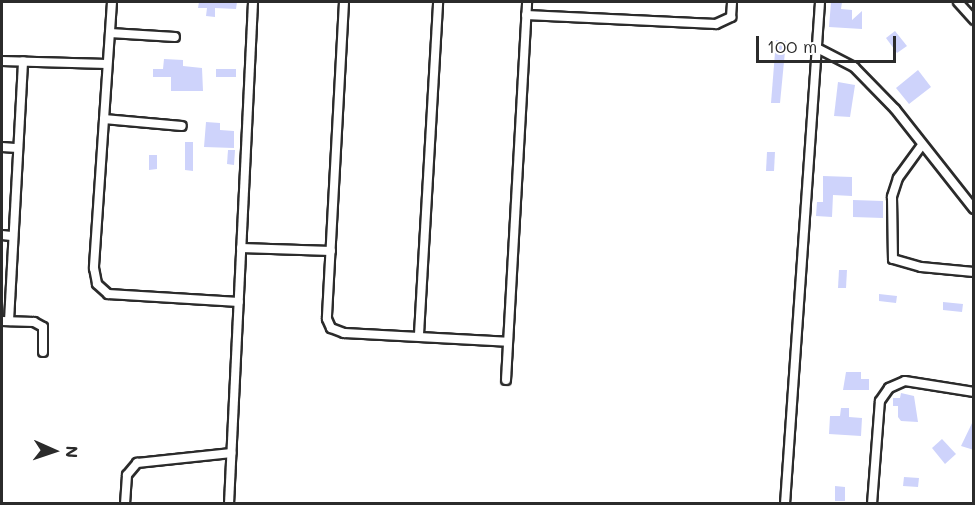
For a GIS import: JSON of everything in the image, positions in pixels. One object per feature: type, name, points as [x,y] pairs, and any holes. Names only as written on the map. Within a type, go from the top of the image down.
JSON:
[{"type":"street","points":[[112,2],[94,268],[97,284],[108,294],[239,302]]},
{"type":"street","points":[[229,504],[253,2]]},
{"type":"street","points":[[344,2],[327,319],[331,328],[344,333],[419,334],[508,342]]},
{"type":"street","points":[[419,334],[438,2]]},
{"type":"street","points":[[506,380],[527,2]]},
{"type":"street","points":[[526,15],[716,24],[731,17],[732,2]]},
{"type":"street","points":[[785,504],[820,2]]},
{"type":"street","points":[[958,2],[974,20]]},
{"type":"street","points":[[110,33],[175,38]]},
{"type":"street","points":[[817,48],[854,67],[974,209]]},
{"type":"street","points":[[2,61],[107,64]]},
{"type":"street","points":[[23,61],[5,321],[34,322],[43,327],[43,352]]},
{"type":"street","points":[[104,119],[182,126]]},
{"type":"street","points":[[922,145],[898,178],[892,197],[893,259],[921,267],[974,272]]},
{"type":"street","points":[[2,147],[18,147]]},
{"type":"street","points":[[2,235],[11,236]]},
{"type":"street","points":[[241,248],[331,251]]},
{"type":"street","points":[[872,504],[880,401],[889,388],[905,381],[974,392]]},
{"type":"street","points":[[125,504],[127,475],[137,463],[231,453]]},
{"type":"building","points":[[199,2],[237,2],[236,9],[215,8],[215,17],[206,16],[207,8],[198,8]]},
{"type":"building","points":[[831,2],[842,2],[841,9],[852,10],[852,20],[862,11],[862,29],[829,27]]},
{"type":"building","points":[[895,31],[907,46],[897,53],[886,38]]},
{"type":"building","points":[[776,40],[786,41],[780,103],[771,103]]},
{"type":"building","points":[[164,59],[183,60],[183,66],[202,68],[203,91],[171,91],[171,77],[153,77],[153,69],[163,69]]},
{"type":"building","points":[[216,69],[236,69],[236,77],[216,77]]},
{"type":"building","points":[[918,70],[931,87],[909,104],[896,88]]},
{"type":"building","points":[[838,82],[855,85],[850,117],[834,116]]},
{"type":"building","points":[[206,122],[220,123],[220,130],[234,131],[234,148],[204,147]]},
{"type":"building","points":[[185,142],[193,142],[193,171],[185,170]]},
{"type":"building","points":[[228,150],[235,150],[234,165],[227,164]]},
{"type":"building","points":[[767,152],[775,152],[774,171],[766,171]]},
{"type":"building","points":[[149,155],[157,155],[157,169],[149,170]]},
{"type":"building","points":[[823,176],[852,177],[852,196],[833,195],[832,217],[816,216],[817,202],[823,202]]},
{"type":"building","points":[[853,200],[883,201],[883,218],[853,217]]},
{"type":"building","points":[[839,270],[847,270],[846,288],[838,288]]},
{"type":"building","points":[[879,294],[897,296],[896,303],[879,301]]},
{"type":"building","points":[[943,302],[963,304],[962,312],[943,310]]},
{"type":"building","points":[[846,372],[861,372],[861,379],[869,379],[869,390],[843,390]]},
{"type":"building","points":[[901,393],[914,396],[918,422],[901,421],[898,417],[898,406],[893,406],[893,398],[900,398]]},
{"type":"building","points":[[841,408],[849,408],[849,417],[862,418],[861,436],[829,434],[830,416],[840,416]]},
{"type":"building","points":[[974,419],[974,450],[961,446]]},
{"type":"building","points":[[942,439],[956,454],[945,464],[932,448]]},
{"type":"building","points":[[904,477],[919,478],[918,487],[903,486]]},
{"type":"building","points":[[835,486],[845,487],[845,501],[835,501]]}]
